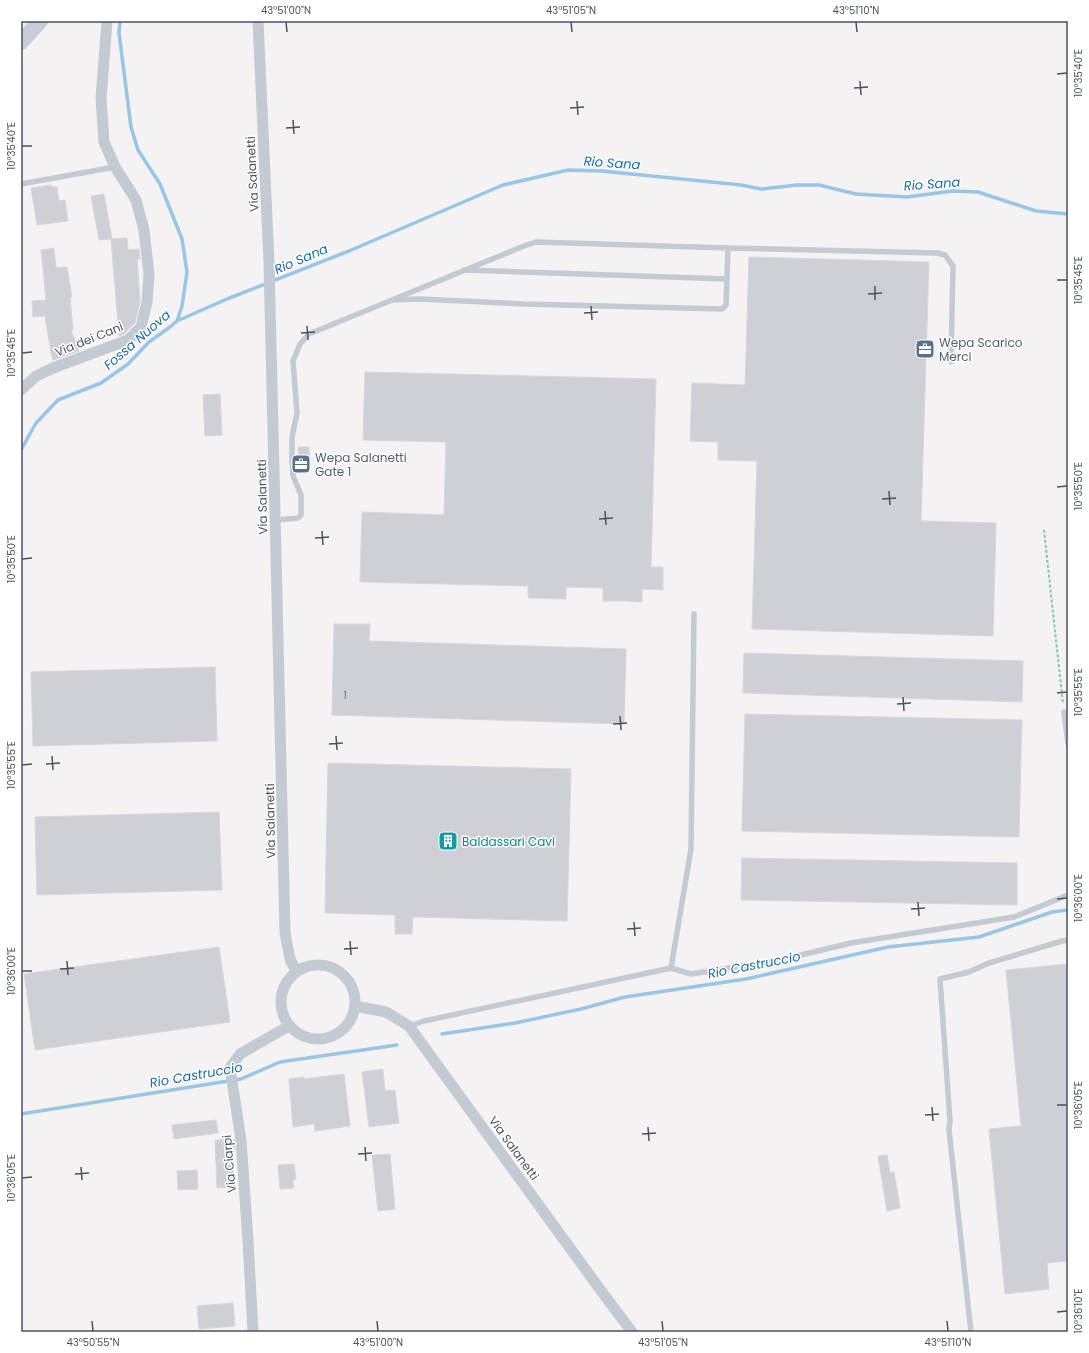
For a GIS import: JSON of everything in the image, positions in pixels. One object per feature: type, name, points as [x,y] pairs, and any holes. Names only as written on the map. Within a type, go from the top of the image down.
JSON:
[{"type":"main road","points":[[21,42],[40,21]]},
{"type":"street","name":"Via dei Cani","points":[[21,390],[36,376],[53,368],[128,340],[141,327],[147,302],[149,274],[144,230],[136,200],[115,167],[104,142],[100,98],[106,21]]},
{"type":"street","name":"Via Salanetti","points":[[258,21],[269,262],[285,933],[290,960],[296,971]]},
{"type":"street","points":[[320,964],[332,966],[342,973],[350,982],[355,994],[356,1006],[352,1018],[345,1028],[335,1036],[323,1039],[310,1039],[299,1034],[289,1026],[283,1016],[280,1003],[282,991],[287,980],[296,971],[307,965],[320,964]]},
{"type":"street","name":"Via Salanetti","points":[[356,1006],[386,1012],[408,1026],[632,1332]]},
{"type":"street","name":"Via Ciarpi","points":[[253,1332],[244,1171],[241,1140],[230,1068],[240,1054],[289,1026]]},
{"type":"lane","points":[[21,184],[115,167]]},
{"type":"lane","points":[[276,520],[298,518],[301,515],[301,495],[293,476],[292,457],[292,437],[297,413],[293,361],[300,344],[309,334],[462,270],[536,242],[937,253],[945,255],[953,266],[951,362]]},
{"type":"lane","points":[[392,300],[420,299],[722,309],[726,305],[728,248]]},
{"type":"lane","points":[[462,270],[727,278]]},
{"type":"lane","points":[[671,968],[691,849],[694,614]]},
{"type":"lane","points":[[1064,712],[1068,744]]},
{"type":"lane","points":[[408,1026],[424,1021],[671,968],[691,974],[780,960],[850,943],[1014,917],[1068,895]]},
{"type":"lane","points":[[971,1332],[949,1130],[950,1121],[940,979],[969,972],[989,963],[1068,940]]},
{"type":"path","points":[[1044,530],[1064,712]]},
{"type":"building","points":[[51,185],[52,187],[57,187],[59,201],[65,200],[68,221],[37,225],[31,188]]},
{"type":"building","points":[[104,194],[112,239],[99,240],[91,196]]},
{"type":"building","points":[[127,238],[128,250],[139,249],[140,259],[137,259],[140,301],[135,323],[124,334],[119,336],[111,239]]},
{"type":"building","points":[[54,248],[56,268],[67,267],[72,297],[70,297],[73,330],[71,330],[79,351],[53,360],[45,316],[33,317],[32,301],[46,300],[41,250]]},
{"type":"building","points":[[749,257],[929,262],[921,521],[996,523],[993,636],[752,629],[757,461],[718,460],[718,442],[690,441],[692,383],[745,385]]},
{"type":"building","points":[[365,372],[656,379],[651,567],[663,567],[663,590],[642,589],[642,602],[603,601],[603,588],[566,587],[566,599],[528,598],[528,586],[360,582],[362,512],[444,515],[446,442],[363,440]]},
{"type":"building","points":[[220,394],[222,435],[205,436],[203,395]]},
{"type":"building","points":[[298,447],[309,447],[310,466],[299,467]]},
{"type":"building","points":[[334,624],[370,624],[369,641],[626,649],[624,724],[332,715]]},
{"type":"building","points":[[744,653],[1023,661],[1022,702],[743,693]]},
{"type":"building","points":[[215,667],[217,741],[33,746],[31,672]]},
{"type":"building","points":[[745,714],[1022,720],[1019,837],[742,831]]},
{"type":"building","name":"Baldassari Cavi","points":[[328,763],[571,769],[567,921],[413,917],[412,934],[395,934],[395,915],[325,913]]},
{"type":"building","points":[[219,812],[222,890],[37,895],[35,817]]},
{"type":"building","points":[[742,858],[1017,863],[1017,905],[741,900]]},
{"type":"building","points":[[219,947],[230,1022],[35,1050],[24,974]]},
{"type":"building","points":[[1068,964],[1068,1261],[1047,1263],[1049,1289],[1005,1294],[989,1129],[1021,1126],[1006,970]]},
{"type":"building","points":[[383,1069],[385,1091],[395,1090],[399,1123],[369,1127],[362,1072]]},
{"type":"building","points":[[344,1074],[350,1126],[315,1131],[314,1124],[293,1127],[289,1079],[304,1077],[304,1079]]},
{"type":"building","points":[[216,1120],[218,1133],[174,1139],[172,1125]]},
{"type":"building","points":[[234,1139],[235,1150],[231,1150],[235,1187],[217,1188],[215,1140]]},
{"type":"building","points":[[390,1154],[395,1209],[378,1211],[372,1155]]},
{"type":"building","points":[[887,1155],[890,1173],[894,1172],[900,1208],[887,1211],[878,1156]]},
{"type":"building","points":[[294,1164],[296,1179],[293,1180],[294,1188],[280,1189],[278,1165]]},
{"type":"building","points":[[197,1170],[198,1189],[178,1190],[177,1171]]},
{"type":"building","points":[[233,1303],[235,1326],[199,1329],[197,1306]]},
{"type":"waterway","name":"Fossa Nuova","points":[[21,450],[36,423],[58,400],[101,383],[128,364],[149,342],[177,321],[182,306],[187,272],[182,239],[160,184],[138,150],[131,127],[119,33],[120,21]]},
{"type":"waterway","name":"Rio Sana","points":[[177,321],[227,299],[349,251],[503,185],[568,170],[602,171],[741,185],[761,189],[797,185],[819,185],[856,194],[907,197],[953,191],[978,192],[1036,211],[1068,214]]},
{"type":"waterway","name":"Rio Castruccio","points":[[442,1034],[515,1023],[581,1009],[625,997],[746,979],[888,947],[979,937],[1052,912],[1068,910]]},
{"type":"waterway","name":"Rio Castruccio","points":[[21,1114],[241,1079],[280,1062],[397,1045]]},
{"type":"place","name":"Wepa Scarico Merci","points":[[925,349]]},
{"type":"place","name":"Wepa Salanetti Gate 1","points":[[301,464]]},
{"type":"place","name":"Baldassari Cavi","points":[[448,841]]}]
